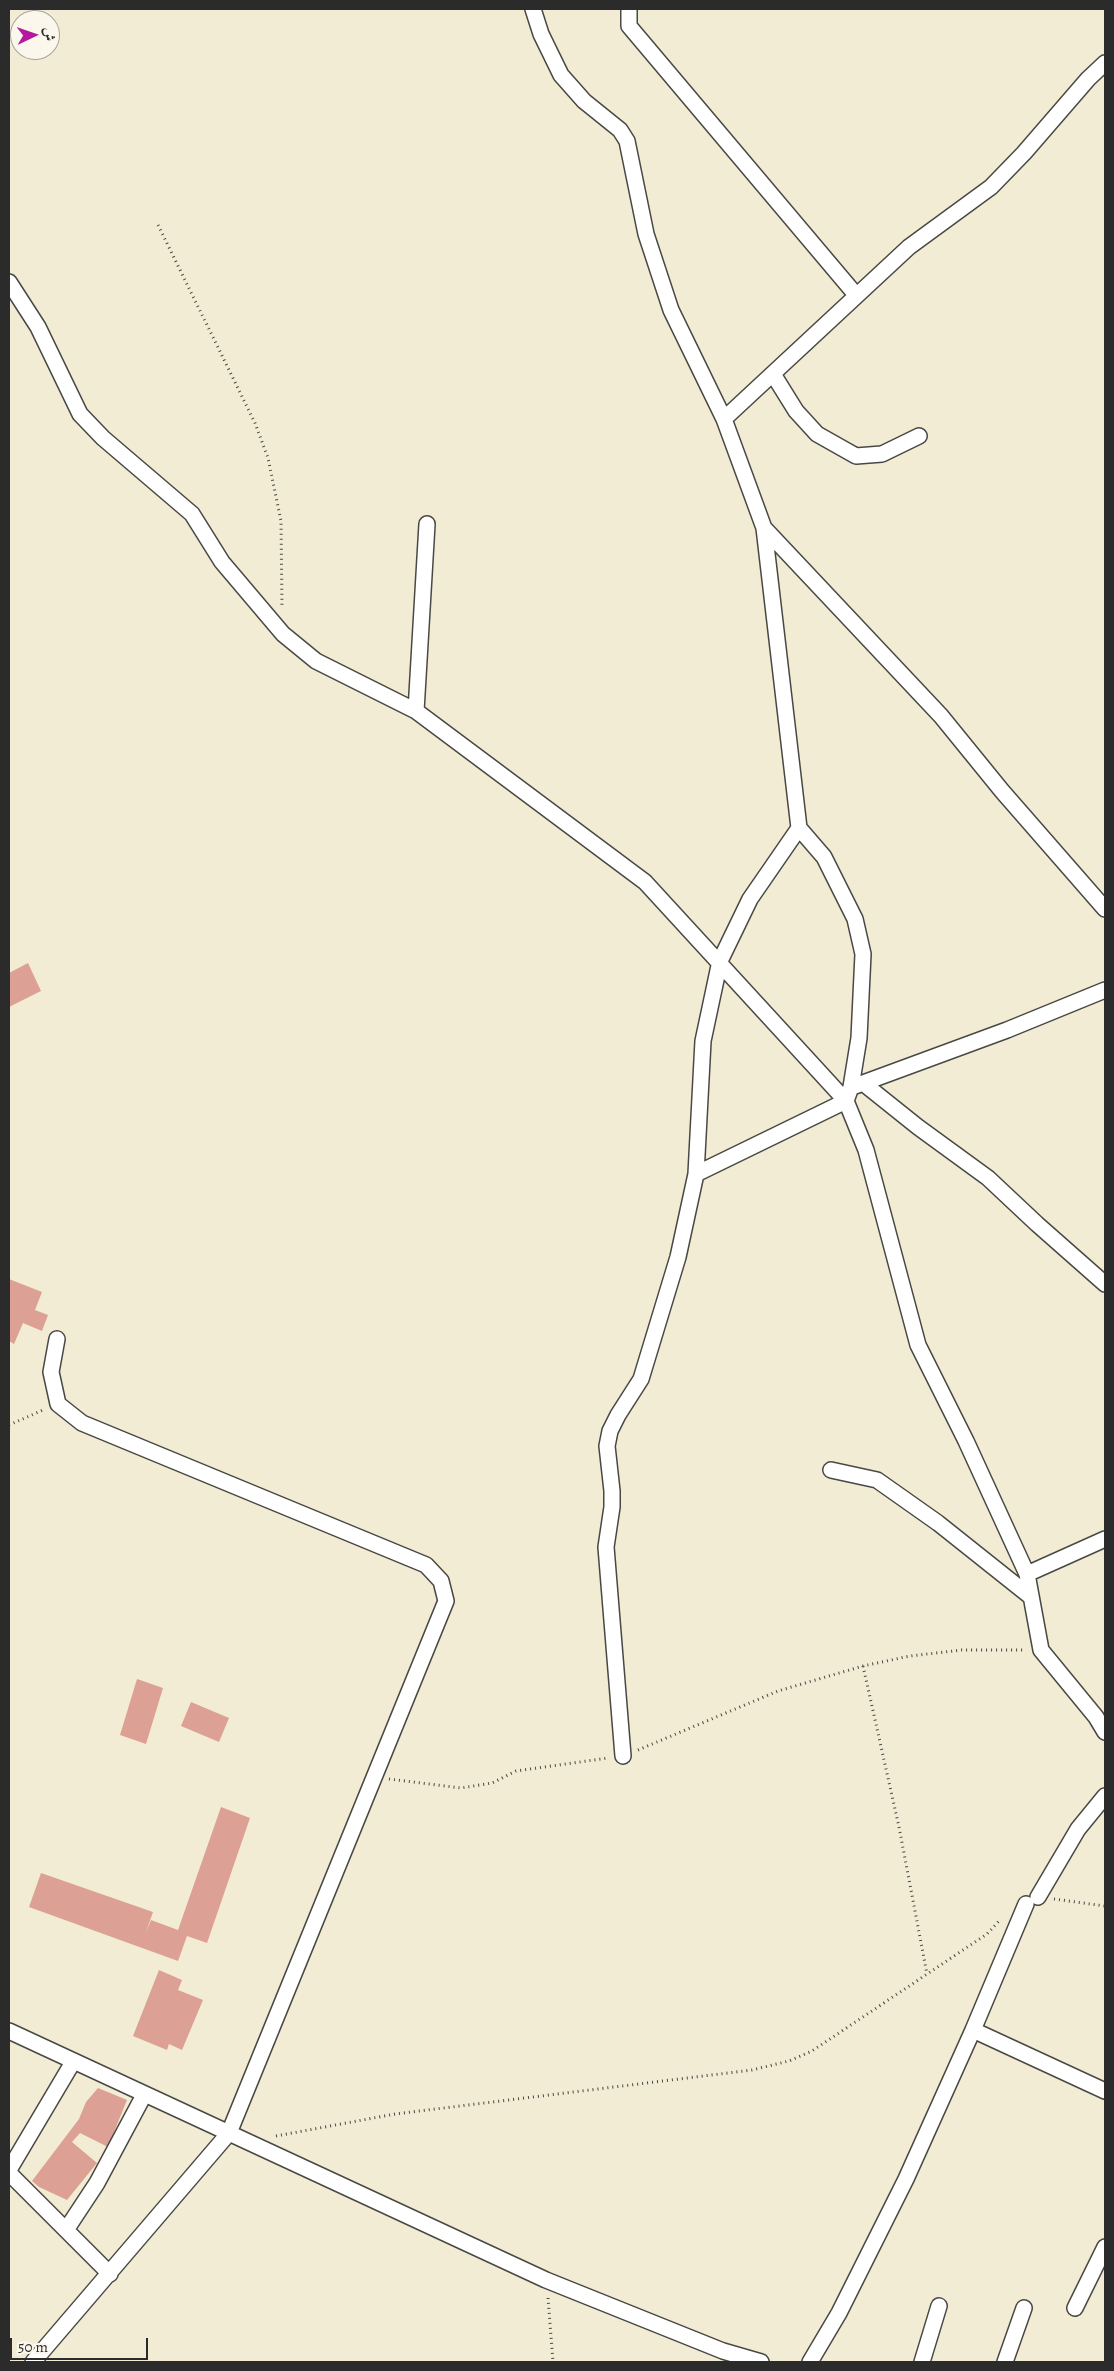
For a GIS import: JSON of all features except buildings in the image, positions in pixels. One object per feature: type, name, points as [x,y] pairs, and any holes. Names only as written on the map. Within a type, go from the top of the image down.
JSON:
[{"type":"street","points":[[533,9],[541,34],[560,75],[584,101],[620,130],[627,141],[646,234],[670,310],[724,419],[764,528],[799,828],[824,857],[855,919],[863,954],[859,1038],[854,1091],[866,1150],[918,1345],[966,1441],[1027,1574],[1041,1650],[1096,1717],[1105,1732]]},
{"type":"street","points":[[629,9],[629,26],[856,295]]},
{"type":"street","points":[[724,419],[909,247],[991,186],[1024,153],[1088,79],[1105,63]]},
{"type":"street","points":[[9,282],[38,327],[80,414],[103,438],[192,514],[222,562],[283,634],[316,661],[416,711],[645,882],[720,961],[854,1091],[918,1127],[988,1178],[1105,1284]]},
{"type":"street","points":[[773,374],[796,411],[818,434],[856,456],[882,454],[919,436]]},
{"type":"street","points":[[416,711],[427,524]]},
{"type":"street","points":[[764,528],[941,716],[1002,791],[1105,910]]},
{"type":"street","points":[[623,1756],[606,1547],[612,1507],[607,1446],[610,1431],[618,1414],[641,1379],[678,1257],[696,1174],[703,1042],[720,961],[750,899],[799,828]]},
{"type":"street","points":[[696,1174],[854,1091],[1105,990]]},
{"type":"street","points":[[33,2362],[229,2134],[446,1601],[441,1581],[426,1565],[82,1422],[58,1404],[51,1372],[57,1338]]},
{"type":"street","points":[[831,1470],[877,1480],[938,1523],[1031,1597]]},
{"type":"street","points":[[1027,1574],[1105,1539]]},
{"type":"street","points":[[810,2362],[839,2312],[906,2179],[1032,1900],[1078,1828],[1105,1796]]},
{"type":"street","points":[[973,2030],[1105,2091]]},
{"type":"street","points":[[9,2031],[546,2280],[723,2351],[761,2362]]},
{"type":"street","points":[[73,2062],[9,2172],[110,2274]]},
{"type":"street","points":[[66,2230],[101,2176],[144,2095]]},
{"type":"street","points":[[1075,2308],[1105,2247]]},
{"type":"street","points":[[922,2362],[939,2306]]},
{"type":"street","points":[[1005,2362],[1024,2308]]},
{"type":"path","points":[[158,225],[255,423],[268,458],[281,521],[283,634]]},
{"type":"path","points":[[9,1425],[58,1404]]},
{"type":"path","points":[[374,1778],[461,1788],[492,1783],[516,1771],[623,1756],[778,1691],[864,1666],[910,1656],[962,1650],[1041,1650]]},
{"type":"path","points":[[864,1666],[899,1827],[927,1975]]},
{"type":"path","points":[[1032,1900],[1105,1906]]},
{"type":"path","points":[[248,2142],[395,2114],[752,2070],[790,2062],[812,2052],[927,1975],[987,1934],[1002,1918]]},
{"type":"path","points":[[546,2280],[553,2362]]}]
